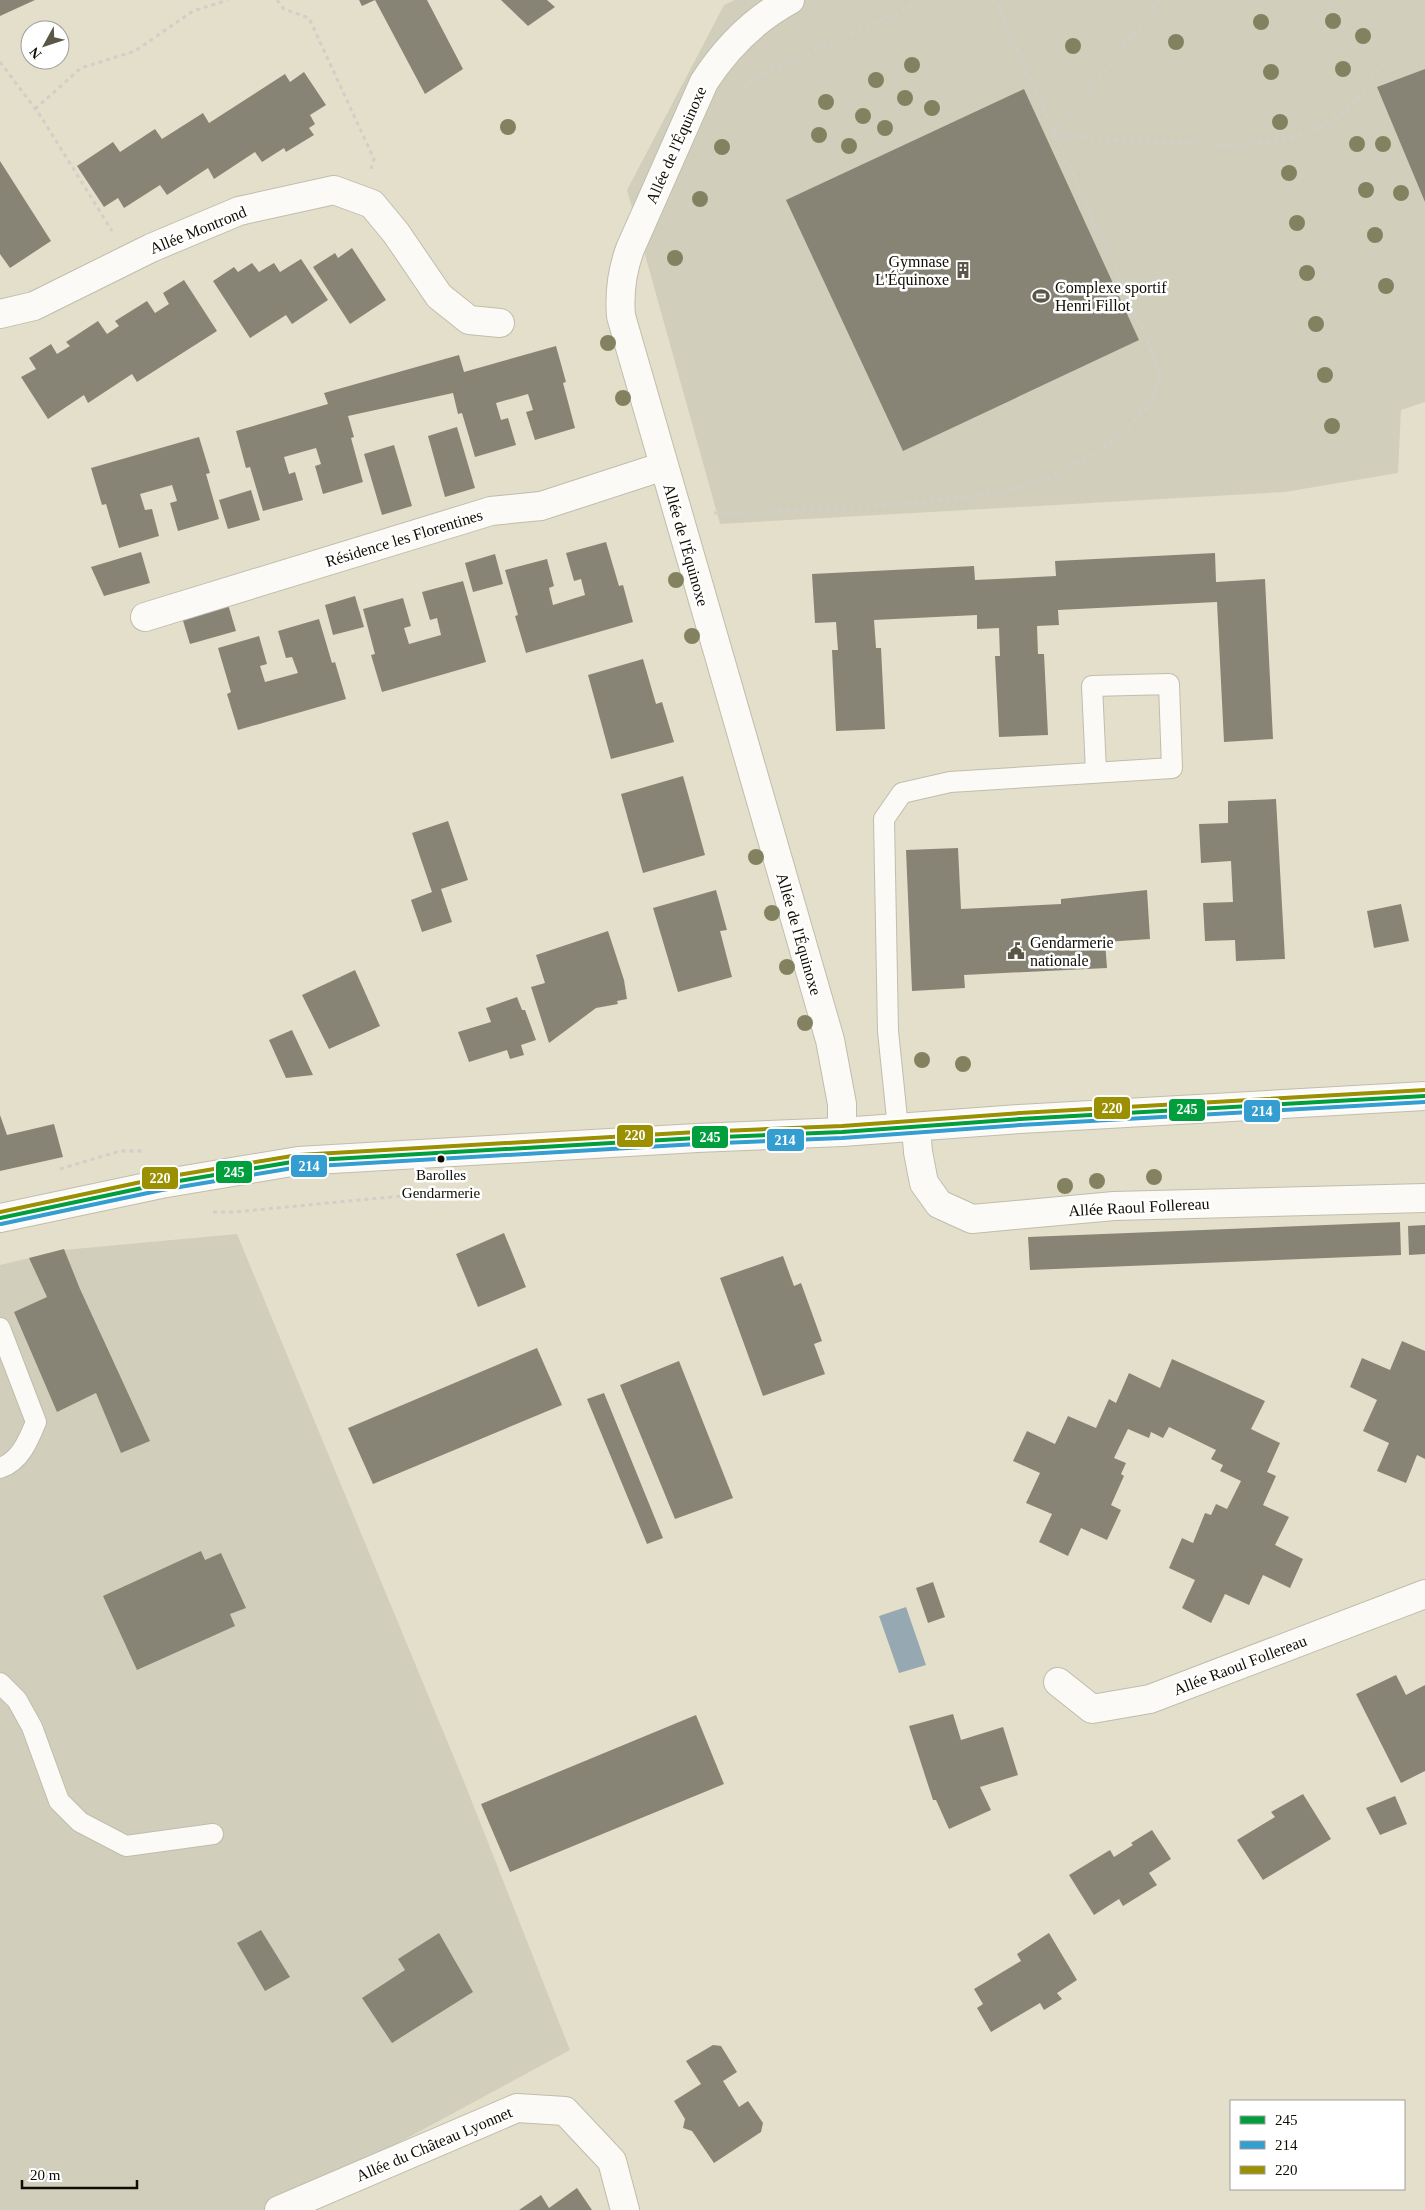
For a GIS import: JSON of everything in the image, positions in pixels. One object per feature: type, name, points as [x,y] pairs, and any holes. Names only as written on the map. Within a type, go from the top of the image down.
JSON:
[{"type":"street","name":"Allée de l'Équinoxe","points":[[790,0],[773,10],[743,34],[721,58],[704,82],[625,263],[620,293],[622,316],[679,521],[830,1040],[842,1104],[842,1132]]},
{"type":"street","name":"Allée Montrond","points":[[0,314],[34,306],[129,259],[239,211],[334,190],[372,204],[396,233],[439,296],[469,320],[500,323]]},
{"type":"street","name":"Résidence les Florentines","points":[[145,616],[491,511],[541,506],[664,466]]},
{"type":"street","points":[[0,1218],[161,1184],[298,1161],[687,1138],[842,1132],[1020,1119],[1425,1096]]},
{"type":"street","name":"Allée Raoul Follereau","points":[[907,1127],[918,1152],[924,1183],[939,1204],[972,1219],[1114,1206],[1425,1198]]},
{"type":"street","name":"Allée Raoul Follereau","points":[[1058,1682],[1092,1709],[1150,1699],[1425,1594]]},
{"type":"street","name":"Allée du Château Lyonnet","points":[[280,2210],[517,2108],[565,2111],[612,2161],[625,2210]]},
{"type":"lane","points":[[907,1127],[888,1031],[884,819],[902,793],[950,782],[1096,771],[1172,768],[1169,684],[1092,686],[1096,771]]},
{"type":"lane","points":[[0,1328],[36,1422],[25,1448],[0,1468]]},
{"type":"lane","points":[[0,1683],[17,1700],[32,1727],[59,1801],[80,1822],[126,1846],[213,1834]]},
{"type":"path","points":[[35,109],[81,68],[135,51],[193,11],[228,0]]},
{"type":"path","points":[[277,0],[284,9],[309,18],[374,158],[362,201]]},
{"type":"path","points":[[741,90],[760,76],[924,0]]},
{"type":"path","points":[[679,521],[712,513],[765,512],[914,503],[1001,492],[1052,477],[1094,454],[1126,430],[1151,403],[1160,378],[1148,342],[994,0]]},
{"type":"path","points":[[1054,135],[1160,0]]},
{"type":"path","points":[[0,62],[35,109],[129,259]]},
{"type":"path","points":[[1054,135],[1117,141],[1240,146],[1299,137],[1338,116],[1354,103],[1380,67]]},
{"type":"shaded area","name":"Complexe sportif Henri Fillot","points":[[735,0],[1425,0],[1425,402],[1401,410],[1398,473],[1285,492],[720,524],[627,190],[724,5]]},
{"type":"shaded area","points":[[237,1234],[465,1784],[570,2050],[274,2210],[0,2210],[0,1265],[63,1250]]},
{"type":"water","points":[[906,1607],[926,1665],[899,1673],[879,1616]]},
{"type":"building","points":[[0,0],[35,0],[0,16]]},
{"type":"building","points":[[359,0],[375,0],[362,6]]},
{"type":"building","points":[[375,0],[427,0],[463,69],[425,94]]},
{"type":"building","points":[[501,0],[547,0],[555,7],[528,26]]},
{"type":"building","points":[[1425,69],[1425,202],[1377,87]]},
{"type":"building","points":[[304,72],[326,105],[310,115],[315,124],[309,128],[314,135],[286,152],[284,148],[262,162],[255,152],[214,179],[208,168],[167,195],[160,185],[124,208],[118,198],[104,207],[77,166],[113,142],[120,152],[155,129],[162,139],[203,113],[209,123],[285,74],[290,82]]},
{"type":"building","name":"Gymnase L'Équinoxe","points":[[1024,89],[1139,340],[903,451],[786,200]]},
{"type":"building","points":[[0,161],[51,241],[10,268],[0,254]]},
{"type":"building","points":[[352,248],[386,300],[350,324],[313,267],[335,253],[338,258]]},
{"type":"building","points":[[301,259],[328,300],[292,324],[286,315],[250,338],[213,281],[234,267],[238,272],[252,263],[259,272],[274,263],[280,272]]},
{"type":"building","points":[[184,280],[217,331],[137,382],[132,374],[88,403],[84,395],[48,419],[21,377],[36,369],[29,358],[51,344],[57,354],[70,346],[66,342],[98,321],[107,334],[119,326],[115,321],[147,301],[155,313],[169,304],[163,293]]},
{"type":"building","points":[[556,346],[566,382],[563,383],[575,428],[535,440],[526,412],[533,410],[528,394],[496,403],[501,420],[508,418],[516,445],[475,457],[462,413],[458,414],[453,393],[348,416],[354,437],[351,438],[363,482],[323,494],[315,466],[321,464],[316,448],[284,457],[289,474],[295,472],[303,500],[263,511],[250,467],[246,468],[236,431],[328,404],[324,393],[459,355],[464,372]]},
{"type":"building","points":[[457,427],[475,488],[445,497],[428,436]]},
{"type":"building","points":[[199,437],[210,473],[206,474],[219,519],[178,531],[170,503],[177,501],[172,485],[140,494],[145,510],[152,509],[159,536],[119,548],[106,504],[102,505],[91,468]]},
{"type":"building","points":[[394,445],[412,506],[382,515],[364,454]]},
{"type":"building","points":[[251,490],[260,520],[228,529],[219,500]]},
{"type":"building","points":[[606,542],[619,586],[623,585],[633,622],[526,653],[515,616],[518,615],[505,570],[547,559],[554,586],[549,588],[553,605],[585,595],[581,579],[574,581],[566,553]]},
{"type":"building","points":[[141,552],[150,583],[104,596],[91,567]]},
{"type":"building","points":[[1215,553],[1216,582],[1265,579],[1273,739],[1224,742],[1217,602],[1058,610],[1059,625],[1037,626],[1038,654],[1044,654],[1048,735],[999,737],[995,656],[1000,656],[999,628],[977,629],[977,615],[874,620],[876,648],[881,648],[885,729],[836,731],[832,650],[838,650],[836,622],[815,623],[812,574],[974,566],[975,580],[1056,576],[1055,561]]},
{"type":"building","points":[[495,554],[503,584],[473,592],[465,563]]},
{"type":"building","points":[[463,581],[486,662],[382,692],[371,655],[375,654],[363,609],[403,598],[411,626],[404,628],[409,644],[441,635],[437,618],[430,620],[422,592]]},
{"type":"building","points":[[355,596],[364,627],[333,635],[325,605]]},
{"type":"building","points":[[227,601],[236,631],[190,644],[181,614]]},
{"type":"building","points":[[319,619],[332,663],[335,662],[346,699],[238,730],[227,694],[231,692],[218,648],[259,636],[267,664],[260,666],[265,682],[298,673],[292,657],[286,658],[278,631]]},
{"type":"building","points":[[643,659],[656,704],[662,702],[674,742],[611,759],[588,675]]},
{"type":"building","points":[[683,776],[705,855],[643,873],[621,794]]},
{"type":"building","points":[[1276,799],[1285,959],[1236,961],[1235,940],[1205,941],[1203,903],[1233,902],[1231,861],[1201,863],[1199,824],[1228,823],[1228,801]]},
{"type":"building","points":[[448,821],[468,880],[441,889],[452,922],[422,932],[411,900],[432,892],[412,833]]},
{"type":"building","points":[[958,848],[961,909],[1061,904],[1061,899],[1147,890],[1150,939],[1105,942],[1107,968],[964,975],[965,988],[912,991],[906,850]]},
{"type":"building","points":[[716,890],[727,930],[720,931],[732,977],[678,992],[653,908]]},
{"type":"building","points":[[1401,904],[1409,941],[1374,948],[1367,911]]},
{"type":"building","points":[[608,931],[624,980],[627,999],[617,1001],[618,1004],[596,1008],[549,1043],[531,987],[545,983],[536,955]]},
{"type":"building","points":[[355,970],[380,1026],[329,1049],[302,995]]},
{"type":"building","points":[[517,997],[522,1010],[525,1010],[536,1040],[521,1045],[524,1055],[510,1059],[507,1050],[469,1062],[458,1032],[491,1022],[486,1008]]},
{"type":"building","points":[[292,1030],[313,1075],[286,1078],[269,1040]]},
{"type":"building","points":[[0,1115],[7,1135],[54,1124],[63,1157],[0,1171]]},
{"type":"building","points":[[1400,1222],[1401,1255],[1030,1270],[1028,1237]]},
{"type":"building","points":[[1425,1225],[1425,1254],[1409,1255],[1408,1226]]},
{"type":"building","points":[[504,1233],[526,1287],[478,1307],[456,1254]]},
{"type":"building","points":[[64,1249],[80,1289],[150,1441],[121,1453],[96,1393],[57,1412],[14,1312],[47,1297],[29,1258]]},
{"type":"building","points":[[783,1256],[794,1286],[801,1283],[822,1341],[814,1344],[825,1374],[763,1396],[720,1278]]},
{"type":"building","points":[[1402,1341],[1425,1351],[1425,1459],[1417,1455],[1406,1483],[1377,1471],[1389,1443],[1363,1431],[1377,1400],[1350,1387],[1362,1358],[1390,1370]]},
{"type":"building","points":[[537,1348],[562,1405],[373,1484],[348,1428]]},
{"type":"building","points":[[1172,1359],[1265,1401],[1251,1429],[1280,1443],[1267,1472],[1276,1476],[1263,1505],[1289,1517],[1275,1545],[1303,1559],[1290,1588],[1263,1575],[1249,1605],[1225,1594],[1211,1623],[1182,1608],[1195,1580],[1169,1568],[1182,1538],[1193,1543],[1205,1513],[1211,1515],[1216,1504],[1227,1509],[1241,1481],[1220,1471],[1223,1465],[1211,1459],[1216,1450],[1169,1427],[1163,1438],[1151,1432],[1149,1438],[1128,1429],[1114,1458],[1126,1463],[1121,1474],[1124,1476],[1111,1505],[1121,1510],[1107,1540],[1081,1528],[1068,1556],[1039,1542],[1052,1514],[1026,1503],[1040,1473],[1013,1461],[1027,1431],[1055,1444],[1068,1416],[1096,1428],[1109,1399],[1116,1403],[1129,1373],[1160,1388]]},
{"type":"building","points":[[679,1361],[733,1498],[675,1519],[620,1385]]},
{"type":"building","points":[[604,1393],[663,1538],[647,1544],[587,1399]]},
{"type":"building","points":[[201,1551],[205,1560],[221,1553],[246,1608],[230,1614],[235,1626],[137,1670],[103,1596]]},
{"type":"building","points":[[933,1582],[945,1617],[928,1623],[916,1588]]},
{"type":"building","points":[[1396,1675],[1406,1695],[1425,1685],[1425,1771],[1401,1783],[1356,1694]]},
{"type":"building","points":[[953,1714],[961,1740],[1003,1727],[1018,1775],[980,1787],[991,1810],[949,1829],[936,1800],[933,1800],[909,1726]]},
{"type":"building","points":[[696,1715],[724,1784],[510,1872],[481,1804]]},
{"type":"building","points":[[1303,1794],[1331,1839],[1263,1880],[1237,1840],[1275,1817],[1271,1812]]},
{"type":"building","points":[[1395,1796],[1407,1824],[1380,1835],[1366,1808]]},
{"type":"building","points":[[1152,1830],[1171,1859],[1149,1873],[1157,1885],[1123,1906],[1119,1899],[1094,1915],[1069,1875],[1110,1850],[1114,1857],[1133,1845],[1131,1843]]},
{"type":"building","points":[[261,1930],[290,1977],[265,1991],[237,1943]]},
{"type":"building","points":[[439,1933],[473,1992],[392,2043],[362,1998],[405,1970],[398,1959]]},
{"type":"building","points":[[1049,1933],[1077,1980],[1057,1993],[1062,1999],[1044,2010],[1040,2003],[991,2032],[977,2008],[983,2004],[974,1989],[1021,1961],[1017,1954]]},
{"type":"building","points":[[713,2045],[721,2046],[737,2072],[723,2081],[739,2107],[748,2101],[763,2123],[761,2132],[714,2163],[692,2131],[683,2128],[685,2119],[674,2101],[701,2084],[686,2061]]},
{"type":"building","points":[[577,2188],[592,2210],[519,2210],[541,2195],[549,2208]]},
{"type":"transit line","name":"220","points":[[0,1212],[160,1178],[298,1155],[697,1132],[842,1126],[1020,1113],[1425,1090]]},
{"type":"transit line","name":"245","points":[[0,1218],[161,1184],[298,1161],[697,1138],[842,1132],[1020,1119],[1425,1096]]},
{"type":"transit line","name":"214","points":[[1,1224],[162,1190],[299,1167],[697,1144],[842,1138],[1020,1125],[1425,1102]]},
{"type":"place","name":"Gymnase L'Équinoxe","points":[[963,270]]},
{"type":"place","name":"Complexe sportif Henri Fillot","points":[[1041,296]]},
{"type":"place","name":"Gendarmerie nationale","points":[[1016,951]]},
{"type":"place","name":"Barolles Gendarmerie","points":[[441,1159]]}]
